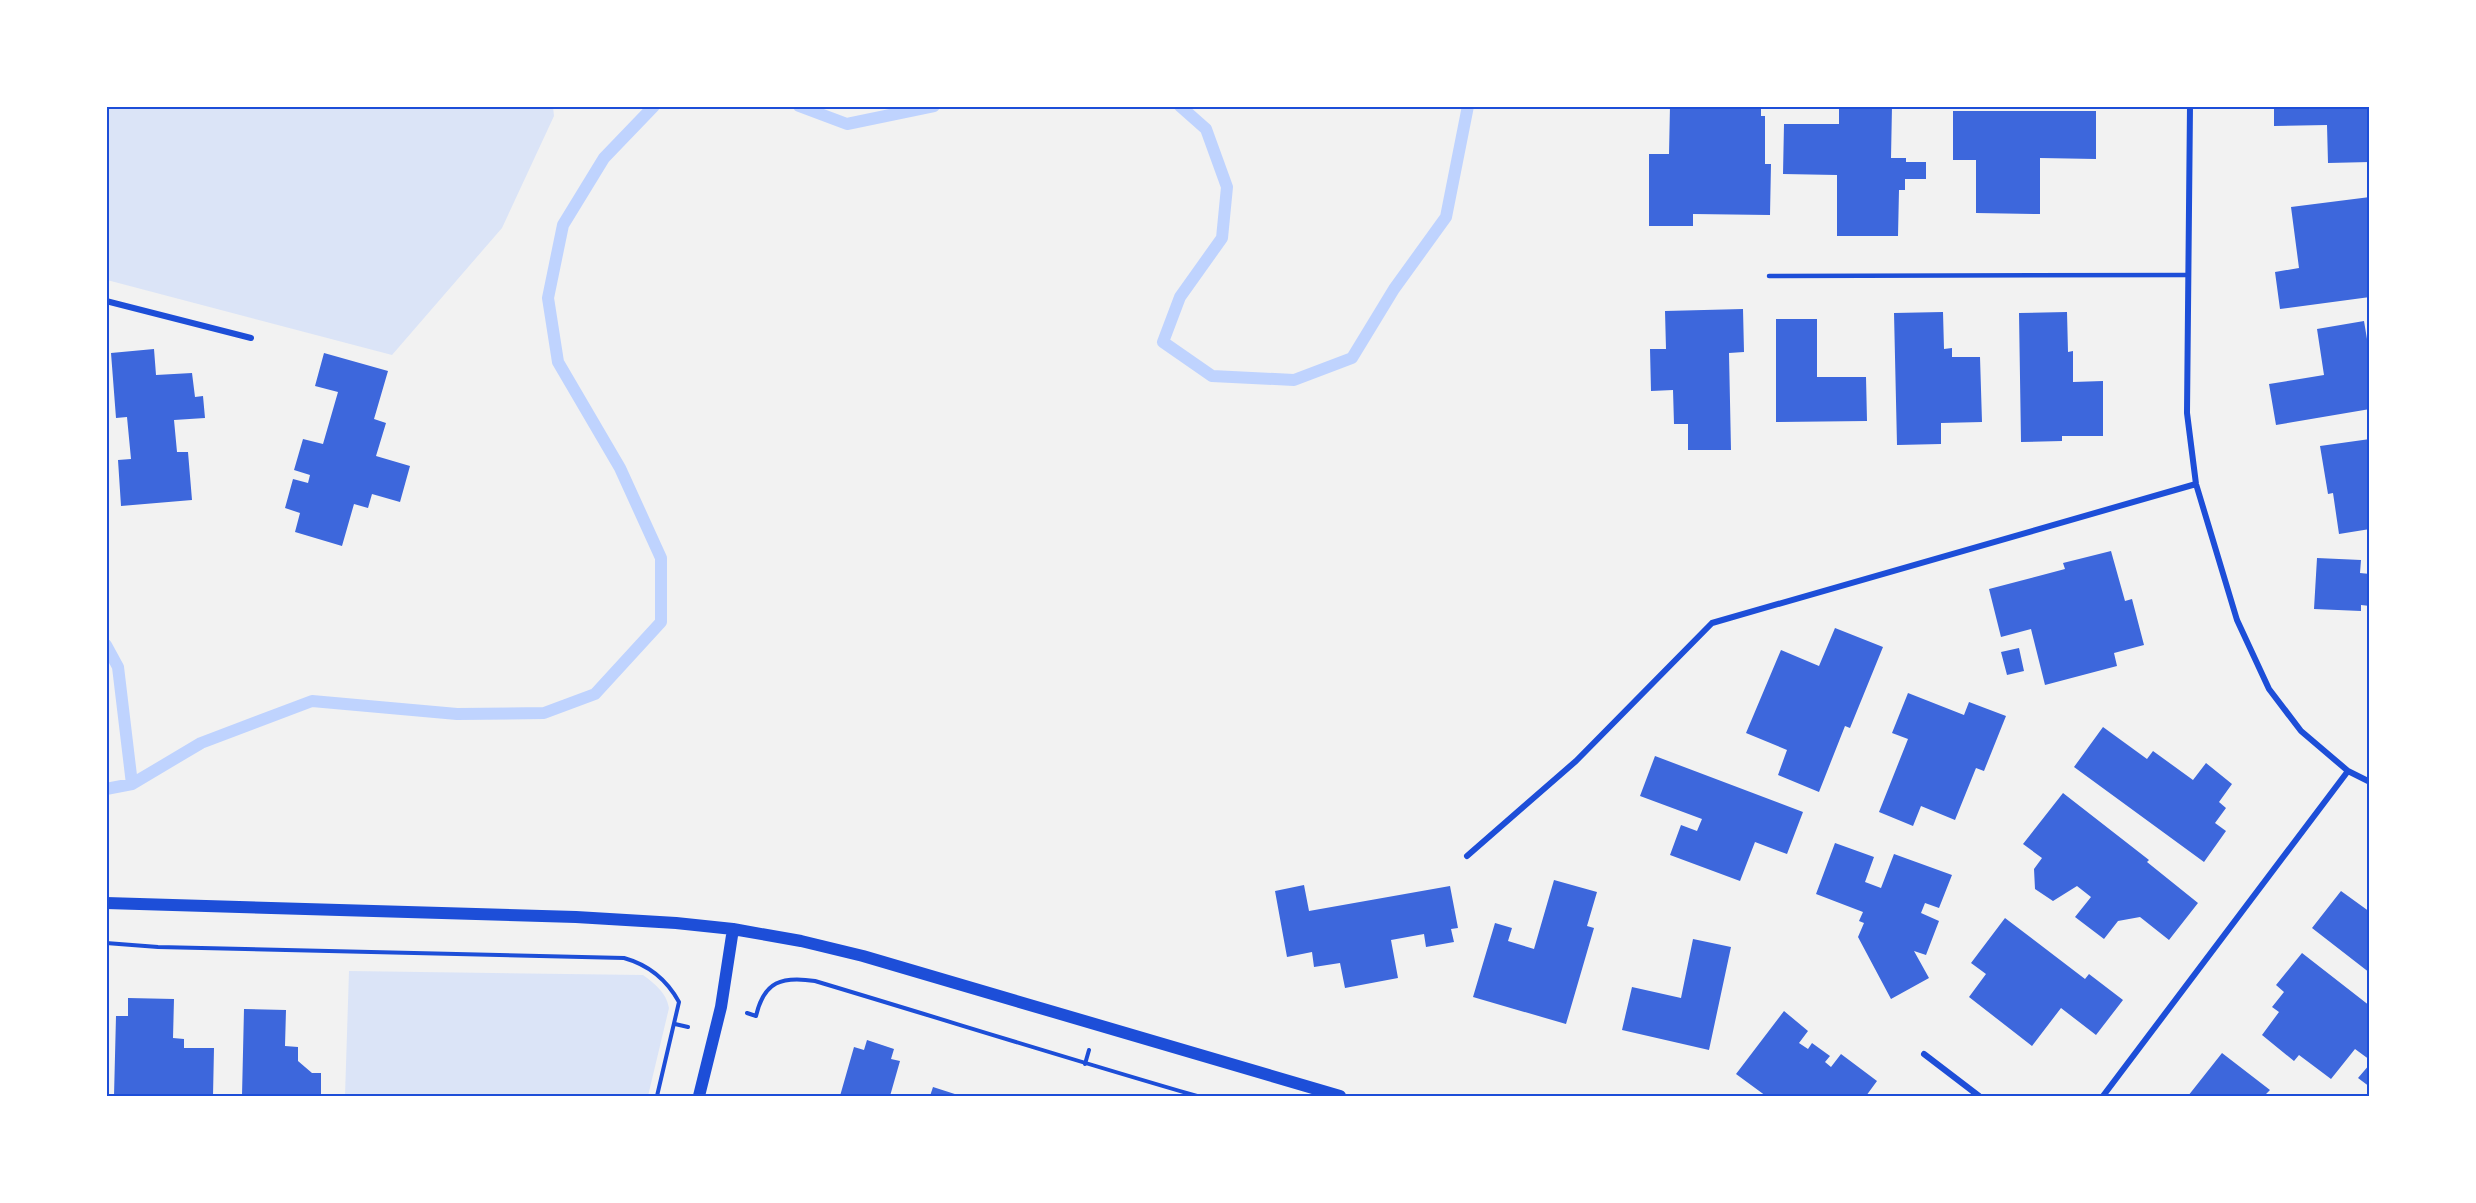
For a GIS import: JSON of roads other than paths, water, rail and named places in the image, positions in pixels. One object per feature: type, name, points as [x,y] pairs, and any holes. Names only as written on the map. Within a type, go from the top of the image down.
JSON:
[{"type":"main road","points":[[106,903],[576,917],[733,929],[801,941],[863,956],[1340,1096]]},
{"type":"main road","points":[[699,1096],[721,1007],[733,929]]},
{"type":"street","points":[[2190,106],[2187,412],[2196,484],[2237,620],[2269,689],[2301,731],[2348,771],[2370,782]]},
{"type":"street","points":[[106,301],[251,338]]},
{"type":"street","points":[[1467,856],[1576,761],[1712,623],[2196,484]]},
{"type":"street","points":[[2103,1096],[2348,771]]},
{"type":"street","points":[[1924,1054],[1979,1096]]},
{"type":"lane","points":[[1769,276],[2187,275]]},
{"type":"waterway","points":[[106,789],[132,784],[201,743],[312,701],[457,714],[544,713],[595,694],[661,622],[661,558],[620,468],[558,362],[548,298],[563,225],[604,158],[654,106]]},
{"type":"waterway","points":[[799,106],[847,124],[934,106]]},
{"type":"waterway","points":[[1180,106],[1206,129],[1227,187],[1222,238],[1180,297],[1163,342],[1212,376],[1294,380],[1352,358],[1394,289],[1446,217],[1468,106]]},
{"type":"waterway","points":[[106,645],[118,667],[132,784]]}]
